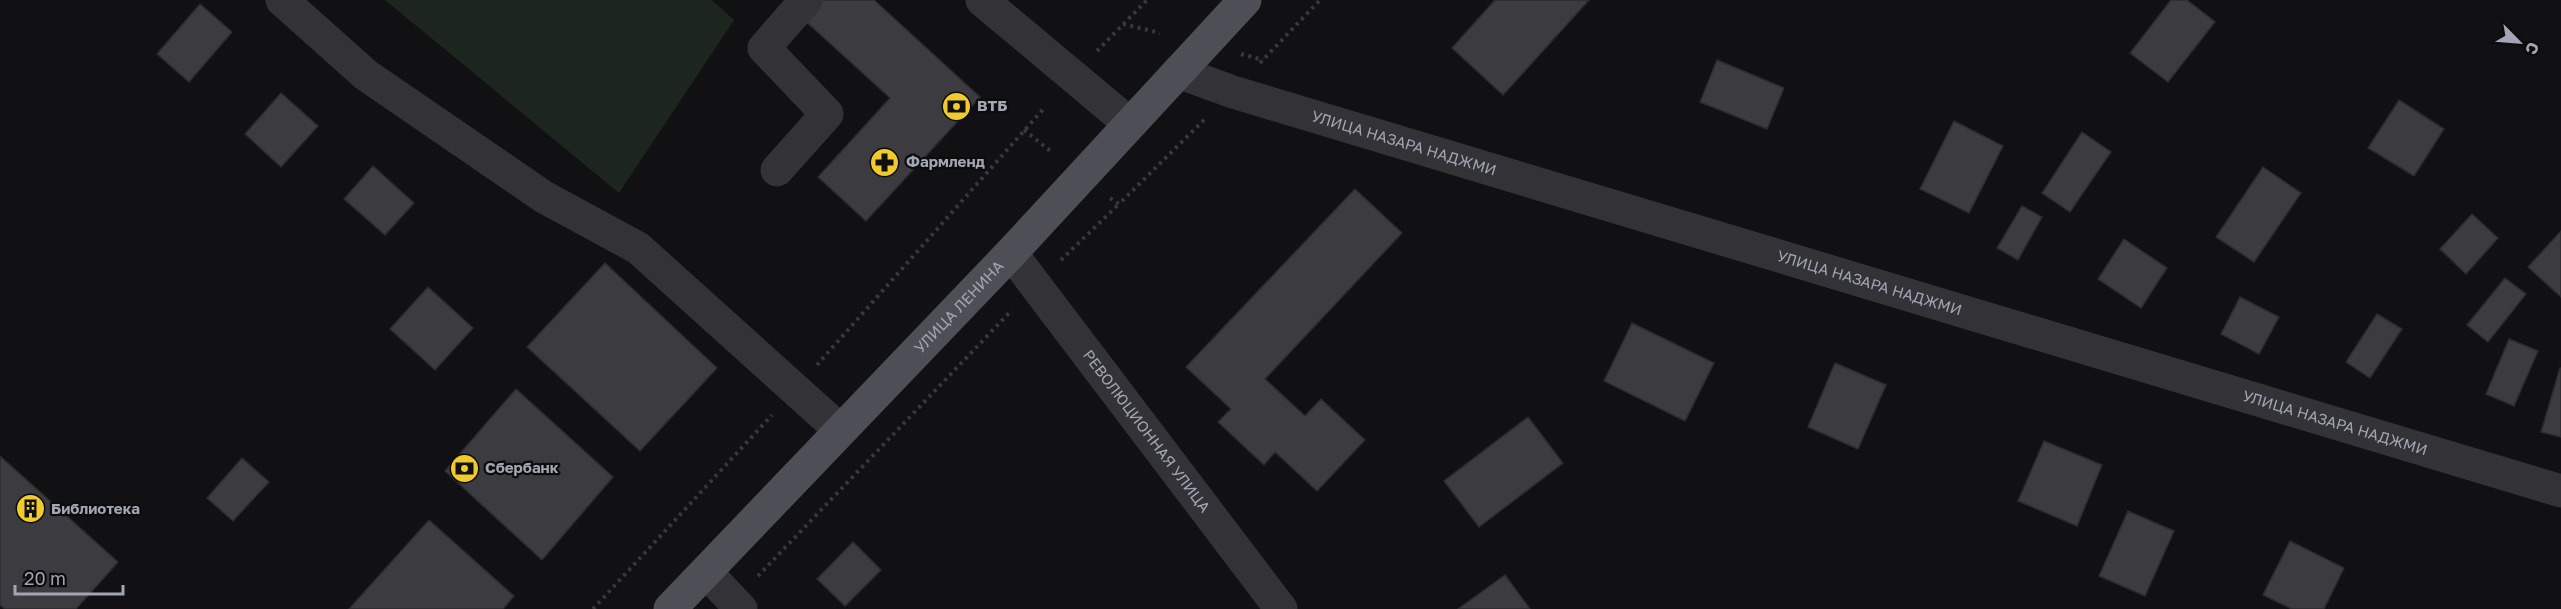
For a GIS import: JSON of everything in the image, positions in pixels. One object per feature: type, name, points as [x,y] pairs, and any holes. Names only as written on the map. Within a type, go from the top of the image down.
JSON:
[{"type":"main road","name":"УЛИЦА ЛЕНИНА","points":[[670,609],[1011,253],[1245,0]]},
{"type":"street","points":[[282,0],[366,75],[544,197],[638,248],[840,430]]},
{"type":"street","points":[[777,170],[827,114],[764,48],[806,0]]},
{"type":"street","points":[[982,0],[1130,124]]},
{"type":"street","name":"УЛИЦА НАЗАРА НАДЖМИ","points":[[1178,72],[1233,92],[2561,491]]},
{"type":"street","name":"РЕВОЛЮЦИОННАЯ УЛИЦА","points":[[1011,253],[1281,609]]},
{"type":"street","points":[[706,572],[737,605]]},
{"type":"path","points":[[1094,54],[1147,0]]},
{"type":"path","points":[[1123,24],[1160,33]]},
{"type":"path","points":[[1239,54],[1264,60]]},
{"type":"path","points":[[593,609],[796,390],[1045,107]]},
{"type":"path","points":[[1024,130],[1053,153]]},
{"type":"path","points":[[737,605],[1036,286],[1119,204]]},
{"type":"shaded area","points":[[385,0],[712,0],[734,20],[619,193]]},
{"type":"building","points":[[815,0],[874,0],[980,97],[866,221],[818,177],[890,98],[800,16]]},
{"type":"building","points":[[1495,0],[1589,0],[1503,95],[1452,48]]},
{"type":"building","points":[[2171,0],[2187,0],[2215,22],[2168,82],[2130,53]]},
{"type":"building","points":[[200,4],[232,32],[189,82],[157,54]]},
{"type":"building","points":[[1717,60],[1784,88],[1767,129],[1700,102]]},
{"type":"building","points":[[281,93],[318,126],[281,167],[245,134]]},
{"type":"building","points":[[2399,100],[2444,129],[2414,176],[2368,148]]},
{"type":"building","points":[[1954,121],[2003,146],[1969,213],[1920,189]]},
{"type":"building","points":[[2082,132],[2111,152],[2070,212],[2042,193]]},
{"type":"building","points":[[373,166],[414,203],[385,235],[344,199]]},
{"type":"building","points":[[2263,167],[2301,193],[2254,262],[2216,237]]},
{"type":"building","points":[[1355,189],[1402,233],[1265,379],[1305,416],[1321,399],[1365,440],[1317,491],[1275,452],[1264,465],[1218,422],[1231,409],[1186,367]]},
{"type":"building","points":[[2022,206],[2042,217],[2018,260],[1997,248]]},
{"type":"building","points":[[2472,214],[2498,238],[2466,274],[2440,249]]},
{"type":"building","points":[[2561,231],[2561,297],[2528,267]]},
{"type":"building","points":[[2124,239],[2167,268],[2141,308],[2098,279]]},
{"type":"building","points":[[605,263],[717,368],[640,451],[527,347]]},
{"type":"building","points":[[2505,278],[2526,294],[2488,342],[2467,325]]},
{"type":"building","points":[[428,287],[473,328],[435,370],[390,329]]},
{"type":"building","points":[[2240,297],[2279,317],[2259,354],[2221,334]]},
{"type":"building","points":[[2377,314],[2402,329],[2370,378],[2346,362]]},
{"type":"building","points":[[1632,323],[1714,363],[1685,421],[1604,381]]},
{"type":"building","points":[[2509,339],[2538,351],[2514,406],[2486,394]]},
{"type":"building","points":[[1835,363],[1886,385],[1858,449],[1808,427]]},
{"type":"building","points":[[2561,369],[2561,437],[2541,432]]},
{"type":"building","points":[[516,389],[613,477],[542,560],[445,471]]},
{"type":"building","points":[[1528,417],[1563,463],[1479,527],[1444,481]]},
{"type":"building","points":[[2044,441],[2102,465],[2077,526],[2018,501]]},
{"type":"building","name":"Библиотека","points":[[0,456],[118,562],[76,609],[5,609],[0,605]]},
{"type":"building","points":[[242,458],[269,482],[233,521],[207,498]]},
{"type":"building","points":[[2128,511],[2174,531],[2145,596],[2099,576]]},
{"type":"building","points":[[429,520],[514,596],[503,609],[349,609]]},
{"type":"building","points":[[2290,541],[2344,568],[2324,609],[2292,609],[2263,595]]},
{"type":"building","points":[[853,542],[881,570],[845,606],[817,579]]},
{"type":"building","points":[[1505,575],[1530,609],[1458,609]]},
{"type":"place","name":"ВТБ","points":[[956,106]]},
{"type":"place","name":"Фармленд","points":[[885,162]]},
{"type":"place","name":"Сбербанк","points":[[464,468]]},
{"type":"place","name":"Библиотека","points":[[30,509]]}]
